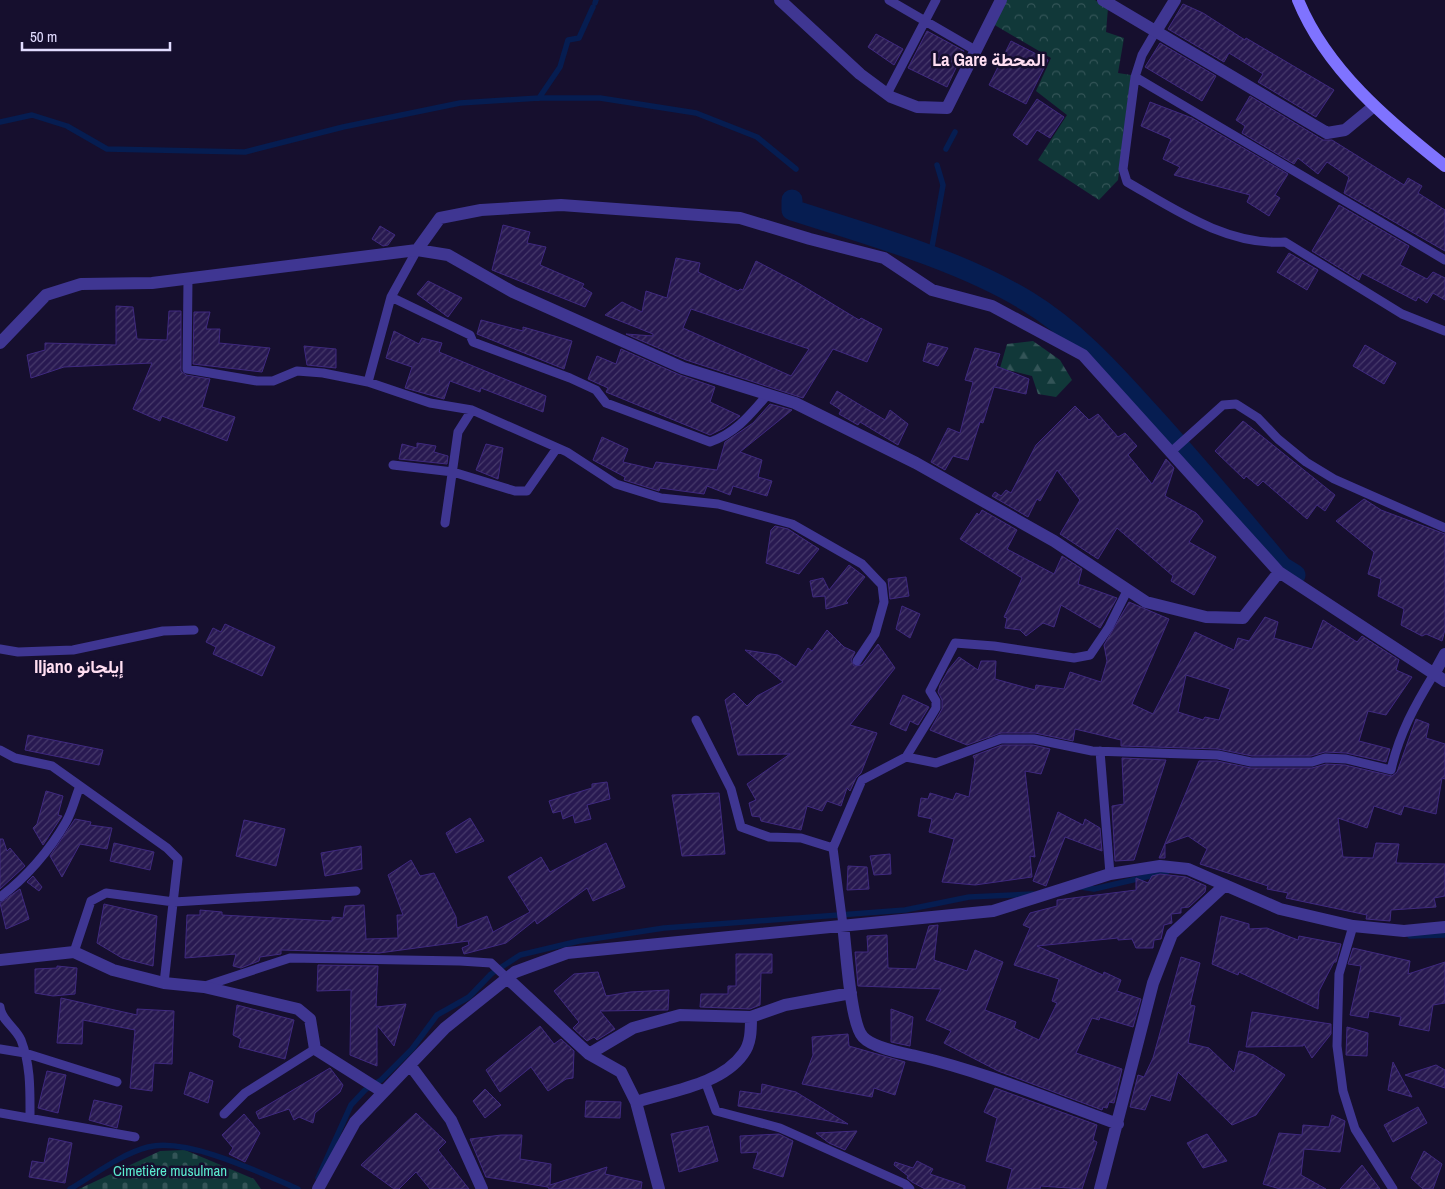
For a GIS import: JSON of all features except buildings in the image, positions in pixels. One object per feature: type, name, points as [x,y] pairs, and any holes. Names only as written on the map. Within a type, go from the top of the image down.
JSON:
[{"type":"main road","points":[[1298,0],[1323,46],[1336,64],[1374,106],[1445,166]]},
{"type":"street","points":[[780,0],[860,74],[887,94],[917,106],[946,108],[1001,0]]},
{"type":"street","points":[[1103,0],[1327,133],[1345,130],[1374,106]]},
{"type":"street","points":[[1156,32],[1175,0]]},
{"type":"street","points":[[418,250],[440,218],[481,210],[561,205],[740,218],[884,258],[932,290],[992,306],[1083,355],[1172,451],[1279,572],[1440,678],[1445,654]]},
{"type":"street","points":[[0,342],[46,295],[82,284],[152,283],[418,250],[448,255],[513,292],[684,368],[795,403],[916,463],[1054,541],[1146,602],[1206,617],[1242,618],[1279,572]]},
{"type":"street","points":[[318,1189],[356,1122],[445,1028],[515,972],[567,952],[993,911],[1110,874],[1160,866],[1188,869],[1280,909],[1353,926],[1404,931],[1445,927]]},
{"type":"street","points":[[1100,1189],[1153,983],[1172,934],[1224,885]]},
{"type":"street","points":[[844,925],[850,993],[859,1030],[863,1038],[892,1051],[960,1067],[1118,1124]]},
{"type":"street","points":[[0,960],[74,952],[113,970],[164,983],[204,987],[298,1010],[310,1019],[315,1049],[383,1092]]},
{"type":"street","points":[[507,978],[589,1054],[621,1072],[636,1102],[659,1189]]},
{"type":"street","points":[[589,1054],[633,1028],[680,1015],[750,1017],[785,1005],[850,993]]},
{"type":"street","points":[[636,1102],[704,1081],[726,1071],[744,1054],[751,1036],[750,1017]]},
{"type":"street","points":[[410,1065],[451,1120],[482,1189]]},
{"type":"lane","points":[[889,0],[975,50]]},
{"type":"lane","points":[[887,94],[936,0]]},
{"type":"lane","points":[[1156,32],[1142,55],[1135,77],[1123,169],[1127,182],[1198,223],[1264,244],[1285,242],[1402,314],[1445,331]]},
{"type":"lane","points":[[1135,77],[1445,260]]},
{"type":"lane","points":[[368,382],[392,297],[418,250]]},
{"type":"lane","points":[[188,278],[187,369],[256,381],[274,380],[297,371],[323,373],[368,382],[430,403],[472,410],[557,448],[616,484],[661,498],[718,504],[792,524],[862,564],[882,585],[884,602],[875,634],[858,661]]},
{"type":"lane","points":[[392,297],[470,335],[473,342],[570,378],[596,390],[606,403],[710,442],[726,437],[742,425],[768,394]]},
{"type":"lane","points":[[1172,451],[1223,404],[1236,404],[1258,418],[1278,439],[1306,462],[1334,479],[1445,528]]},
{"type":"lane","points":[[445,523],[458,432],[472,410]]},
{"type":"lane","points":[[393,466],[453,472],[515,491],[527,491],[557,448]]},
{"type":"lane","points":[[844,925],[833,848],[862,780],[906,758],[936,708],[936,701],[930,691],[955,643],[994,646],[1074,658],[1090,655],[1110,627],[1127,591]]},
{"type":"lane","points":[[0,649],[18,652],[73,650],[163,631],[194,630]]},
{"type":"lane","points":[[906,758],[936,763],[1001,739],[1034,739],[1100,751],[1218,755],[1251,762],[1312,762],[1325,758],[1361,762],[1391,770],[1396,749],[1409,715],[1440,678]]},
{"type":"lane","points":[[696,720],[731,789],[741,827],[769,837],[801,838],[833,848]]},
{"type":"lane","points":[[0,750],[15,758],[52,766],[167,848],[178,859],[164,983]]},
{"type":"lane","points":[[1100,751],[1110,874]]},
{"type":"lane","points":[[0,897],[20,881],[55,839],[67,821],[80,786]]},
{"type":"lane","points":[[74,952],[91,901],[106,893],[174,902],[356,891]]},
{"type":"lane","points":[[1353,926],[1339,974],[1337,1046],[1343,1091],[1355,1129],[1393,1189]]},
{"type":"lane","points":[[204,987],[290,958],[491,963],[507,978]]},
{"type":"lane","points":[[0,1007],[0,1013],[20,1038],[29,1069],[30,1118]]},
{"type":"lane","points":[[224,1114],[245,1093],[315,1049]]},
{"type":"lane","points":[[0,1050],[24,1053],[117,1082]]},
{"type":"lane","points":[[704,1081],[716,1111],[780,1128],[905,1184],[910,1189]]},
{"type":"lane","points":[[0,1113],[135,1138]]},
{"type":"green space","points":[[1006,0],[1095,0],[1108,8],[1106,32],[1124,38],[1118,73],[1131,75],[1118,180],[1099,200],[1038,160],[1067,115],[1036,91],[1051,58],[993,24]]},
{"type":"green space","points":[[1033,341],[1060,360],[1072,380],[1056,397],[1038,394],[1032,376],[1000,368],[1007,344]]},
{"type":"green space","name":"Cimetière musulman","points":[[185,1150],[254,1179],[261,1189],[79,1189],[160,1151]]},
{"type":"waterway","points":[[539,98],[560,67],[568,40],[579,38],[593,7]]},
{"type":"waterway","points":[[0,122],[32,115],[67,126],[107,149],[245,152],[343,127],[460,103],[539,98],[600,98],[696,113],[757,137],[796,169]]},
{"type":"waterway","points":[[946,149],[955,132]]},
{"type":"waterway","points":[[930,258],[943,185],[937,165]]},
{"type":"waterway","points":[[792,200],[792,210],[912,249],[973,273],[1001,286],[1044,312],[1090,350],[1117,378],[1197,466],[1282,567],[1295,575]]},
{"type":"waterway","points":[[1081,887],[1094,889],[1167,872]]},
{"type":"waterway","points":[[318,1178],[351,1105],[365,1090],[381,1080],[412,1049],[437,1015],[469,997],[491,974],[520,955],[579,941],[664,928],[905,910],[969,897],[1033,894]]},
{"type":"waterway","points":[[1410,936],[1445,935]]},
{"type":"waterway","points":[[70,1189],[108,1165],[138,1150],[164,1145],[183,1147],[224,1158],[298,1189]]},
{"type":"district","name":"La Gare المحطة","points":[[989,59]]},
{"type":"district","name":"Iljano إيلجانو","points":[[79,666]]}]
